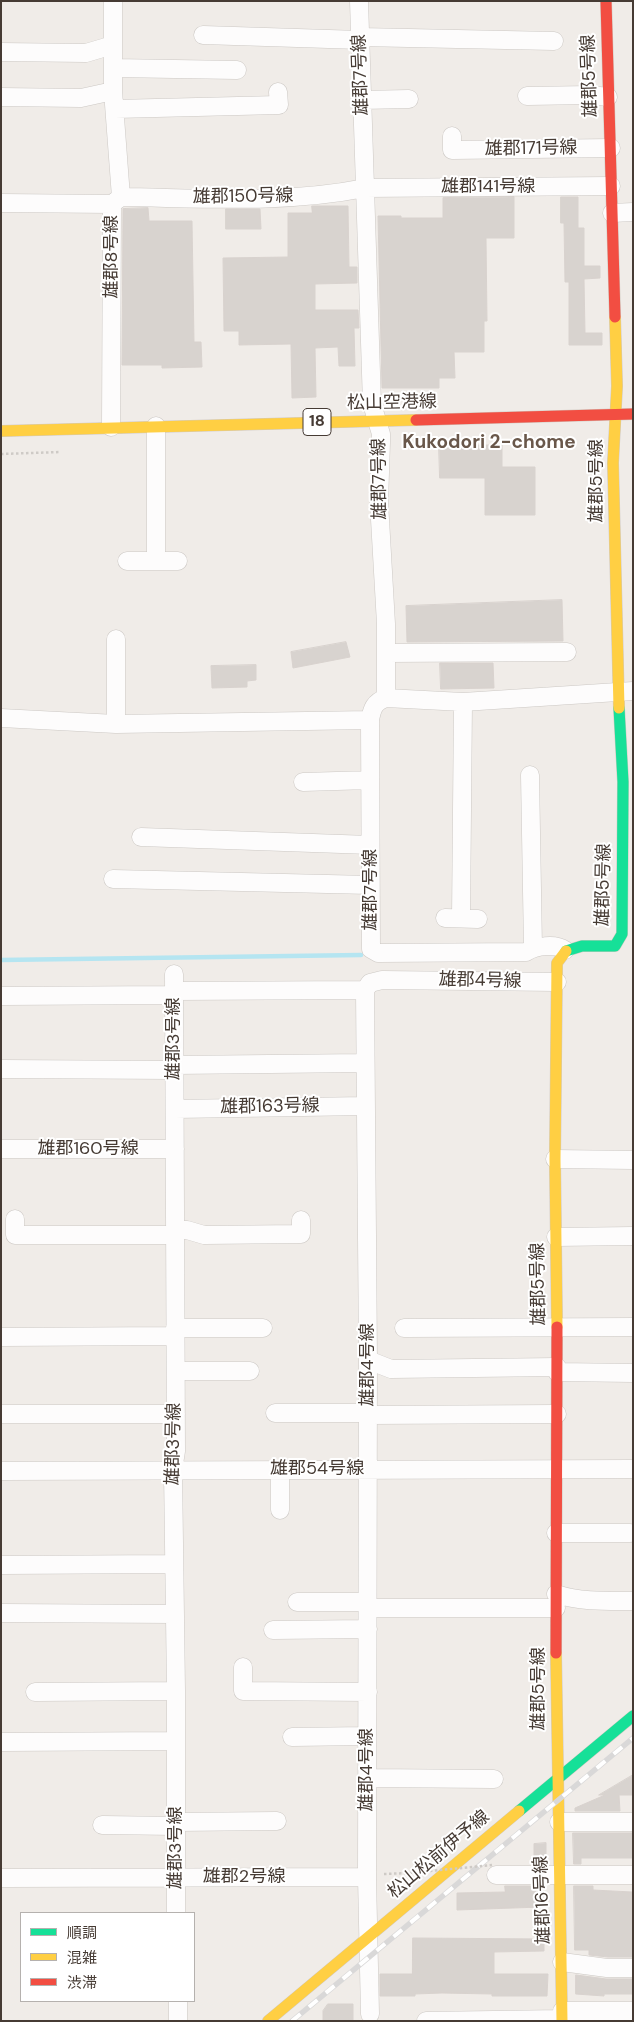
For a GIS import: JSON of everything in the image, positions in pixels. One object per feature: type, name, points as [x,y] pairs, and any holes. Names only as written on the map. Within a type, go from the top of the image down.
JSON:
[{"type":"street","name":"雄郡8号線","points":[[111,427],[116,200],[113,1]]},
{"type":"street","name":"雄郡7号線","points":[[360,1],[361,100],[372,404],[381,434],[379,502],[386,653],[386,698],[378,701],[372,709],[370,720],[371,949],[378,953],[526,952],[533,948]]},
{"type":"street","name":"雄郡5号線","points":[[558,1779],[555,1159],[557,963],[565,950],[572,947],[626,945],[622,934],[622,782],[625,692],[624,604],[614,463],[617,386],[606,1]]},
{"type":"street","points":[[214,31],[272,30],[360,38],[554,41]]},
{"type":"street","points":[[1,52],[26,45],[86,53],[113,45]]},
{"type":"street","points":[[113,68],[237,70]]},
{"type":"street","points":[[4,92],[81,98],[113,91]]},
{"type":"street","points":[[114,109],[279,105],[278,92]]},
{"type":"street","points":[[527,96],[590,95],[608,97]]},
{"type":"street","points":[[361,100],[409,99]]},
{"type":"street","name":"雄郡171号線","points":[[452,143],[531,143],[611,148]]},
{"type":"street","name":"雄郡141号線","points":[[365,188],[612,186]]},
{"type":"street","name":"雄郡150号線","points":[[1,203],[258,199],[328,195],[365,188]]},
{"type":"street","points":[[612,212],[633,212]]},
{"type":"street","name":"松山空港線","points":[[1,431],[633,414]]},
{"type":"street","points":[[156,426],[156,561]]},
{"type":"street","points":[[127,561],[178,561]]},
{"type":"street","points":[[116,639],[116,724]]},
{"type":"street","points":[[386,653],[567,652]]},
{"type":"street","points":[[386,698],[463,702],[625,692]]},
{"type":"street","points":[[461,919],[463,702]]},
{"type":"street","points":[[1,718],[116,724],[370,720]]},
{"type":"street","points":[[530,775],[533,948],[560,947],[565,950]]},
{"type":"street","points":[[303,782],[370,780]]},
{"type":"street","points":[[148,833],[370,845]]},
{"type":"street","points":[[113,879],[370,885]]},
{"type":"street","name":"雄郡4号線","points":[[370,2014],[368,1937],[375,1876],[367,1778],[368,1360],[365,990],[370,983],[382,980],[557,982]]},
{"type":"street","points":[[1,996],[174,987],[365,990]]},
{"type":"street","name":"雄郡3号線","points":[[174,987],[176,1451],[173,1470],[176,1691],[176,1912]]},
{"type":"street","points":[[1,1069],[365,1063]]},
{"type":"street","name":"雄郡163号線","points":[[175,1109],[366,1106]]},
{"type":"street","name":"雄郡160号線","points":[[1,1149],[91,1142],[175,1149]]},
{"type":"street","points":[[555,1159],[633,1160]]},
{"type":"street","points":[[15,1219],[15,1235],[84,1228],[175,1233],[187,1230],[204,1235],[301,1234],[301,1220]]},
{"type":"street","points":[[556,1236],[633,1236]]},
{"type":"street","points":[[404,1328],[633,1327]]},
{"type":"street","points":[[1,1337],[263,1328]]},
{"type":"street","points":[[368,1360],[391,1369],[557,1370],[633,1373]]},
{"type":"street","points":[[176,1371],[250,1371]]},
{"type":"street","points":[[275,1413],[557,1414]]},
{"type":"street","points":[[1,1414],[176,1414]]},
{"type":"street","name":"雄郡54号線","points":[[1,1471],[633,1469]]},
{"type":"street","points":[[280,1470],[280,1510]]},
{"type":"street","points":[[556,1533],[630,1533]]},
{"type":"street","points":[[1,1565],[174,1564]]},
{"type":"street","points":[[297,1602],[368,1605],[574,1599],[588,1601],[633,1601]]},
{"type":"street","points":[[1,1613],[175,1614]]},
{"type":"street","points":[[273,1630],[368,1629]]},
{"type":"street","points":[[243,1667],[243,1691],[368,1692]]},
{"type":"street","points":[[35,1692],[176,1691]]},
{"type":"street","name":"松山松前伊予線","points":[[268,2021],[633,1716]]},
{"type":"street","points":[[292,1737],[367,1736]]},
{"type":"street","points":[[1,1742],[176,1741]]},
{"type":"street","points":[[367,1778],[488,1775]]},
{"type":"street","name":"雄郡16号線","points":[[558,1779],[562,2017]]},
{"type":"street","points":[[102,1825],[277,1821]]},
{"type":"street","points":[[559,1822],[633,1822]]},
{"type":"street","points":[[494,1870],[560,1875],[633,1875]]},
{"type":"street","name":"雄郡2号線","points":[[1,1878],[375,1876]]},
{"type":"street","points":[[562,1962],[606,1968],[633,1968]]},
{"type":"street","points":[[178,2002],[178,2021]]},
{"type":"street","points":[[426,2021],[562,2017],[633,2011]]},
{"type":"path","points":[[375,1876],[494,1870]]},
{"type":"building","points":[[514,197],[514,238],[486,238],[487,321],[484,321],[484,352],[454,352],[455,378],[439,378],[439,388],[382,388],[378,216],[443,218],[443,198]]},
{"type":"building","points":[[561,197],[578,197],[578,228],[584,228],[584,266],[600,266],[600,278],[584,279],[585,333],[602,333],[602,345],[569,345],[569,282],[565,282],[564,223],[561,223]]},
{"type":"building","points":[[312,206],[348,206],[349,267],[357,267],[357,283],[315,284],[315,310],[358,310],[359,328],[354,328],[355,366],[339,366],[338,347],[315,348],[316,397],[292,398],[291,344],[239,345],[239,331],[224,331],[223,258],[288,257],[288,213],[312,213]]},
{"type":"building","points":[[148,208],[149,221],[192,221],[194,342],[201,342],[202,367],[162,368],[162,365],[122,365],[123,209]]},
{"type":"building","points":[[226,209],[260,209],[261,229],[226,229]]},
{"type":"building","points":[[439,445],[502,445],[502,467],[535,467],[535,515],[485,515],[485,478],[440,478]]},
{"type":"building","points":[[562,600],[563,641],[407,642],[406,606]]},
{"type":"building","points":[[346,642],[350,657],[293,668],[291,652]]},
{"type":"building","points":[[440,663],[493,663],[494,688],[441,689]]},
{"type":"building","points":[[256,665],[256,680],[247,681],[247,687],[212,688],[211,666]]},
{"type":"building","points":[[633,1775],[633,1795],[619,1795],[620,1811],[575,1811],[575,1808],[605,1795],[599,1795]]},
{"type":"building","points":[[573,1833],[633,1833],[633,1858],[581,1858],[581,1864],[574,1864]]},
{"type":"building","points":[[546,1843],[546,1859],[534,1859],[534,1844]]},
{"type":"building","points":[[505,1886],[541,1886],[541,1907],[457,1910],[457,1893],[505,1892]]},
{"type":"building","points":[[574,1886],[593,1886],[593,1890],[632,1892],[633,1957],[589,1955],[589,1950],[575,1950]]},
{"type":"building","points":[[413,1938],[544,1939],[544,1951],[494,1952],[494,1974],[548,1974],[547,1996],[492,1996],[492,1994],[442,1993],[415,1994],[415,1996],[380,1996],[380,1974],[412,1974]]},
{"type":"building","points":[[576,1975],[606,1979],[633,1979],[633,1994],[604,1994],[604,1996],[576,1994]]},
{"type":"building","points":[[328,2004],[353,2004],[353,2021],[323,2021],[323,2011]]},
{"type":"waterway","points":[[1,960],[361,955]]},
{"type":"railway","points":[[292,2021],[633,1738]]},
{"type":"traffic: fast","points":[[566,951],[582,946],[615,946],[622,934],[623,782],[619,708]]},
{"type":"traffic: fast","points":[[519,1811],[633,1716]]},
{"type":"traffic: slow","points":[[615,317],[617,386],[613,463],[619,708]]},
{"type":"traffic: slow","points":[[1,431],[416,420]]},
{"type":"traffic: slow","points":[[557,1327],[555,1159],[557,963],[566,951]]},
{"type":"traffic: slow","points":[[556,1653],[562,2021]]},
{"type":"traffic: slow","points":[[268,2021],[519,1811]]},
{"type":"traffic: jam","points":[[606,1],[615,317]]},
{"type":"traffic: jam","points":[[416,420],[633,414]]},
{"type":"traffic: jam","points":[[556,1653],[557,1327]]},
{"type":"district","name":"Kukodori 2-chome","points":[[489,443]]}]
